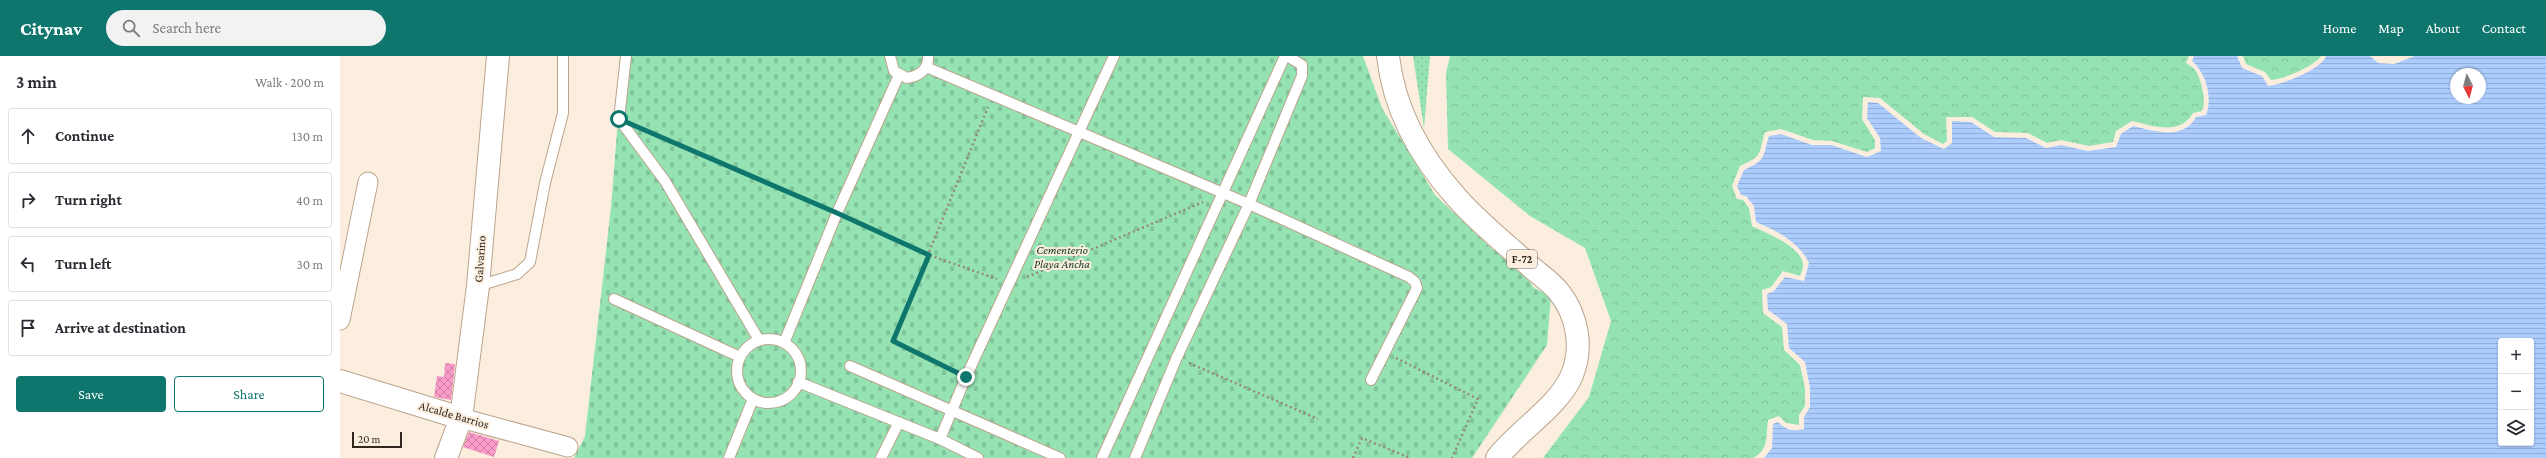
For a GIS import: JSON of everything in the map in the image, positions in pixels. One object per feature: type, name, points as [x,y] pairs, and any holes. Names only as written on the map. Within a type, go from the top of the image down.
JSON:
[{"type":"street","name":"Galvarino","points":[[446,458],[461,418],[478,286],[498,56]]},
{"type":"street","name":"F-72","points":[[1388,56],[1390,72],[1402,113],[1411,135],[1423,153],[1457,198],[1559,292],[1572,314],[1576,326],[1578,351],[1576,364],[1566,387],[1555,401],[1520,431],[1497,458]]},
{"type":"street","points":[[340,320],[368,182]]},
{"type":"street","name":"Alcalde Barrios","points":[[340,381],[461,418],[568,447]]},
{"type":"lane","points":[[478,286],[517,274],[530,262],[552,149],[563,113],[563,56]]},
{"type":"lane","points":[[626,56],[619,119],[665,181],[759,340]]},
{"type":"lane","points":[[890,56],[890,65],[899,75],[915,77],[926,67],[928,56]]},
{"type":"lane","points":[[940,439],[966,377],[1114,56]]},
{"type":"lane","points":[[1102,458],[1286,56],[1302,65],[1302,76],[1249,204],[1177,358],[1135,458]]},
{"type":"lane","points":[[926,67],[993,94],[1249,204],[1409,276],[1415,282],[1417,288],[1371,380]]},
{"type":"lane","points":[[784,342],[837,213],[899,75]]},
{"type":"lane","points":[[614,299],[740,357]]},
{"type":"lane","points":[[770,339],[784,342],[792,349],[800,362],[800,375],[793,392],[784,399],[774,402],[753,399],[744,391],[738,381],[737,370],[740,357],[745,349],[759,340],[770,339]]},
{"type":"lane","points":[[850,366],[1060,458]]},
{"type":"lane","points":[[798,382],[940,439],[978,458]]},
{"type":"lane","points":[[730,458],[753,399]]},
{"type":"lane","points":[[881,458],[899,422]]},
{"type":"path","points":[[966,377],[893,341],[993,94]]},
{"type":"path","points":[[619,119],[837,213],[929,255],[1010,284],[1224,194]]},
{"type":"path","points":[[1385,352],[1478,399],[1452,458]]},
{"type":"path","points":[[1177,358],[1318,420]]},
{"type":"path","points":[[1353,458],[1362,438],[1410,458]]},
{"type":"green space","name":"Cementerio Playa Ancha","points":[[623,56],[1363,56],[1382,108],[1435,195],[1492,249],[1517,263],[1534,288],[1551,296],[1547,345],[1472,458],[574,458],[585,436],[611,207]]},
{"type":"green space","points":[[1413,56],[1430,56],[1424,128]]},
{"type":"green space","points":[[1450,56],[2189,56],[2186,63],[2196,71],[2198,75],[2203,91],[2204,102],[2202,111],[2193,113],[2188,120],[2181,125],[2166,128],[2132,121],[2116,131],[2113,142],[2089,146],[2061,140],[2047,143],[2028,133],[1995,132],[1972,117],[1946,117],[1947,141],[1943,144],[1924,134],[1880,98],[1863,97],[1862,119],[1875,140],[1875,148],[1867,152],[1832,141],[1813,140],[1781,129],[1765,132],[1759,154],[1740,166],[1732,186],[1737,199],[1743,200],[1749,208],[1752,226],[1774,236],[1790,246],[1801,258],[1803,264],[1800,276],[1783,271],[1771,287],[1762,290],[1763,313],[1782,327],[1784,350],[1800,365],[1805,388],[1805,406],[1799,415],[1799,425],[1786,423],[1779,416],[1768,420],[1766,442],[1762,451],[1753,458],[1543,458],[1589,397],[1611,321],[1585,248],[1530,216],[1448,149],[1446,73]]},
{"type":"green space","points":[[2243,56],[2321,56],[2318,60],[2298,72],[2283,78],[2271,80],[2265,72],[2246,64]]},
{"type":"water","points":[[2194,56],[2237,56],[2242,68],[2262,76],[2268,86],[2301,76],[2317,66],[2326,56],[2370,56],[2378,63],[2394,64],[2415,56],[2546,56],[2546,458],[1764,458],[1772,448],[1773,424],[1778,422],[1787,429],[1804,429],[1804,417],[1810,407],[1810,388],[1805,362],[1789,348],[1787,324],[1768,310],[1767,294],[1774,291],[1785,277],[1804,281],[1809,263],[1799,249],[1787,238],[1756,222],[1754,206],[1746,196],[1741,195],[1737,186],[1744,170],[1757,163],[1764,154],[1769,136],[1781,134],[1812,145],[1831,145],[1867,157],[1881,151],[1880,138],[1867,118],[1868,102],[1878,103],[1921,138],[1944,149],[1952,143],[1952,121],[1971,122],[1994,137],[2026,138],[2046,148],[2061,145],[2088,151],[2116,147],[2121,134],[2133,126],[2159,132],[2176,132],[2184,129],[2196,117],[2206,115],[2209,101],[2207,86],[2197,66],[2192,61]]},
{"type":"building","points":[[445,363],[455,364],[451,400],[434,397],[437,376],[444,377]]},
{"type":"building","points":[[469,432],[499,441],[494,457],[463,447]]},
{"type":"route","points":[[619,119],[837,213],[929,255],[893,341],[966,377]]}]
